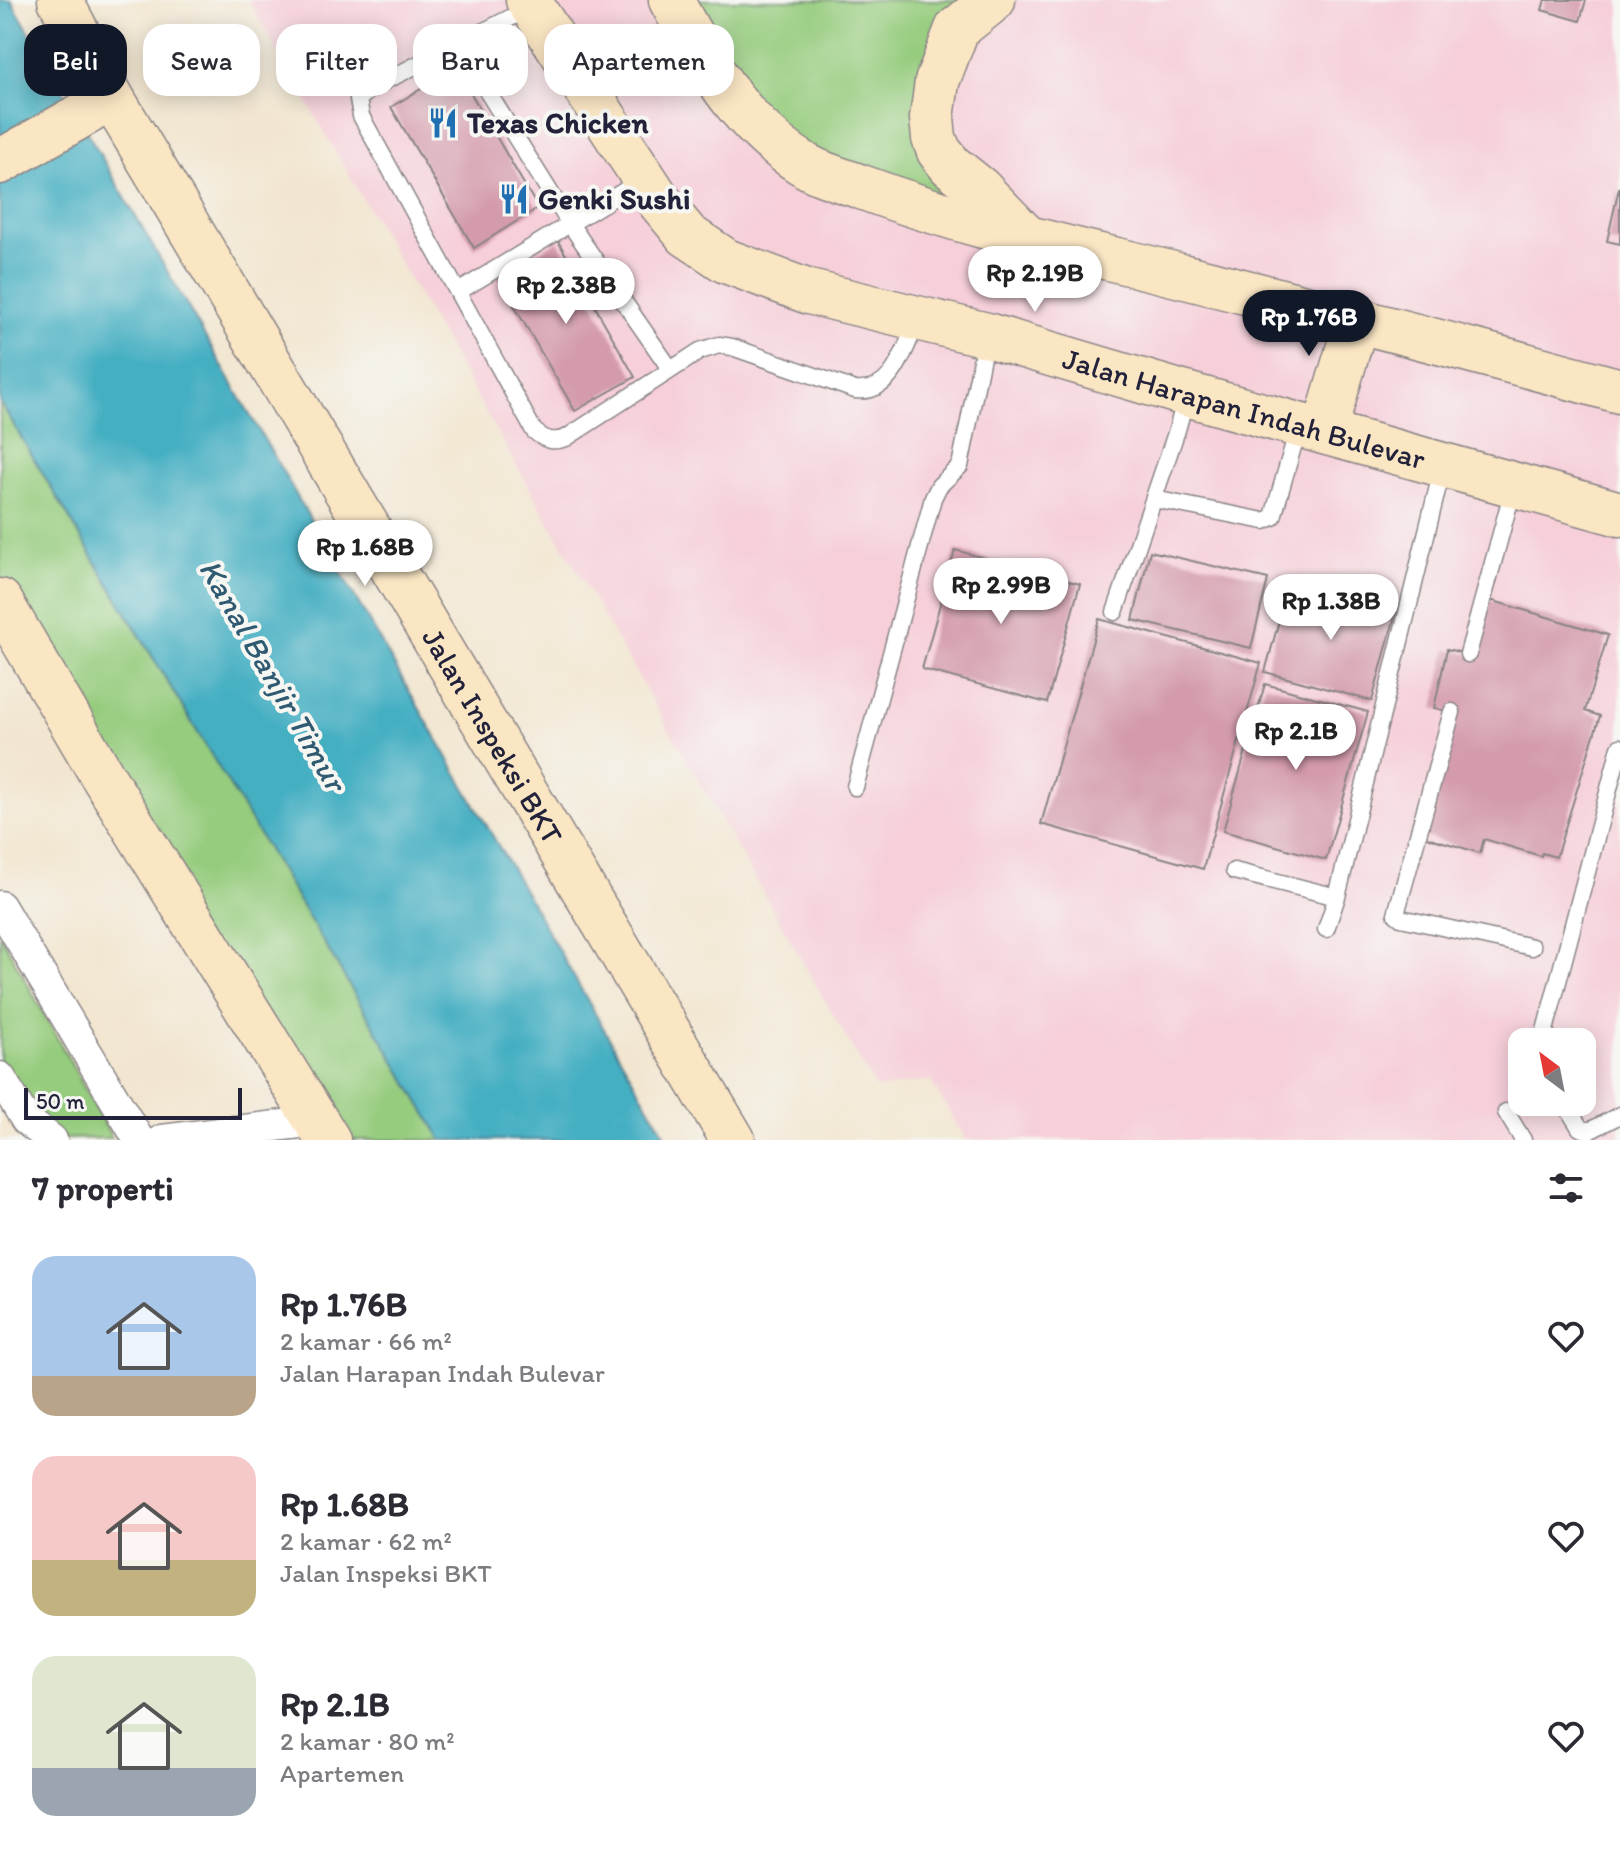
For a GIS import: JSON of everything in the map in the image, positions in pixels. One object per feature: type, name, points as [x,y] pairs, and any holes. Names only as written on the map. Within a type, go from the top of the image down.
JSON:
[{"type":"street","name":"Jalan Inspeksi BKT","points":[[60,0],[98,105],[733,1140]]},
{"type":"street","points":[[671,0],[700,54],[734,103],[770,141],[805,166],[910,205],[1027,238],[1620,391]]},
{"type":"street","points":[[993,0],[957,29],[937,82],[932,118],[934,138],[939,151],[951,166],[980,189],[1027,238]]},
{"type":"street","name":"Jalan Harapan Indah Bulevar","points":[[530,3],[644,179],[687,235],[726,261],[809,292],[987,335],[1186,394],[1318,421],[1443,465],[1620,514]]},
{"type":"street","points":[[0,162],[98,105]]},
{"type":"street","points":[[1318,421],[1355,323]]},
{"type":"street","points":[[0,601],[102,775],[322,1131],[162,1140]]},
{"type":"street","points":[[0,906],[139,1140]]},
{"type":"street","points":[[0,1077],[26,1120],[52,1140]]},
{"type":"lane","points":[[492,24],[530,3]]},
{"type":"lane","points":[[413,66],[358,99],[361,116],[534,431],[548,440],[566,438],[700,351],[719,345],[855,390],[872,391],[892,374],[918,317]]},
{"type":"lane","points":[[490,96],[570,224],[671,370]]},
{"type":"lane","points":[[458,292],[644,179]]},
{"type":"lane","points":[[855,787],[933,498],[939,486],[960,466],[987,335]]},
{"type":"lane","points":[[1115,612],[1186,394]]},
{"type":"lane","points":[[1154,499],[1264,521],[1273,517],[1318,421]]},
{"type":"lane","points":[[1326,929],[1337,897],[1443,465]]},
{"type":"lane","points":[[1468,654],[1514,484]]},
{"type":"lane","points":[[1452,712],[1396,914],[1401,918],[1532,947]]},
{"type":"lane","points":[[1546,1028],[1620,747]]},
{"type":"lane","points":[[1234,871],[1337,897]]},
{"type":"lane","points":[[1506,1112],[1523,1140]]},
{"type":"lane","points":[[1573,1116],[1580,1128],[1589,1131],[1620,1115]]},
{"type":"shaded area","points":[[248,0],[1620,0],[1620,1140],[966,1140],[930,1080],[876,1089],[303,96],[397,96],[397,24],[276,24],[276,49]]},
{"type":"green space","points":[[675,0],[993,0],[932,118],[1027,238],[805,166],[734,75],[734,24],[694,24]]},
{"type":"green space","points":[[0,402],[442,1140],[328,1140],[0,600]]},
{"type":"green space","points":[[0,934],[112,1138],[55,1139],[0,1067]]},
{"type":"water","name":"Kanal Banjir Timur","points":[[0,0],[11,0],[25,24],[24,96],[66,96],[668,1140],[442,1140],[0,402]]},
{"type":"building","points":[[1545,0],[1586,0],[1580,21],[1542,10]]},
{"type":"building","points":[[413,94],[472,96],[538,208],[474,248],[391,107]]},
{"type":"building","points":[[1620,188],[1620,244],[1607,241]]},
{"type":"building","points":[[558,241],[635,377],[575,411],[497,276]]},
{"type":"building","points":[[955,550],[1080,584],[1047,703],[922,669]]},
{"type":"building","points":[[1150,551],[1268,579],[1251,648],[1133,620]]},
{"type":"building","points":[[1289,584],[1396,612],[1372,701],[1265,672]]},
{"type":"building","points":[[1490,600],[1608,635],[1585,711],[1600,716],[1556,857],[1542,853],[1541,856],[1484,839],[1480,853],[1423,836],[1456,713],[1434,708],[1447,649],[1474,656]]},
{"type":"building","points":[[1099,619],[1261,663],[1203,869],[1041,824]]},
{"type":"building","points":[[1265,684],[1368,712],[1326,860],[1223,831]]},
{"type":"place","name":"Texas Chicken","points":[[443,123]]},
{"type":"place","name":"Genki Sushi","points":[[514,199]]}]
